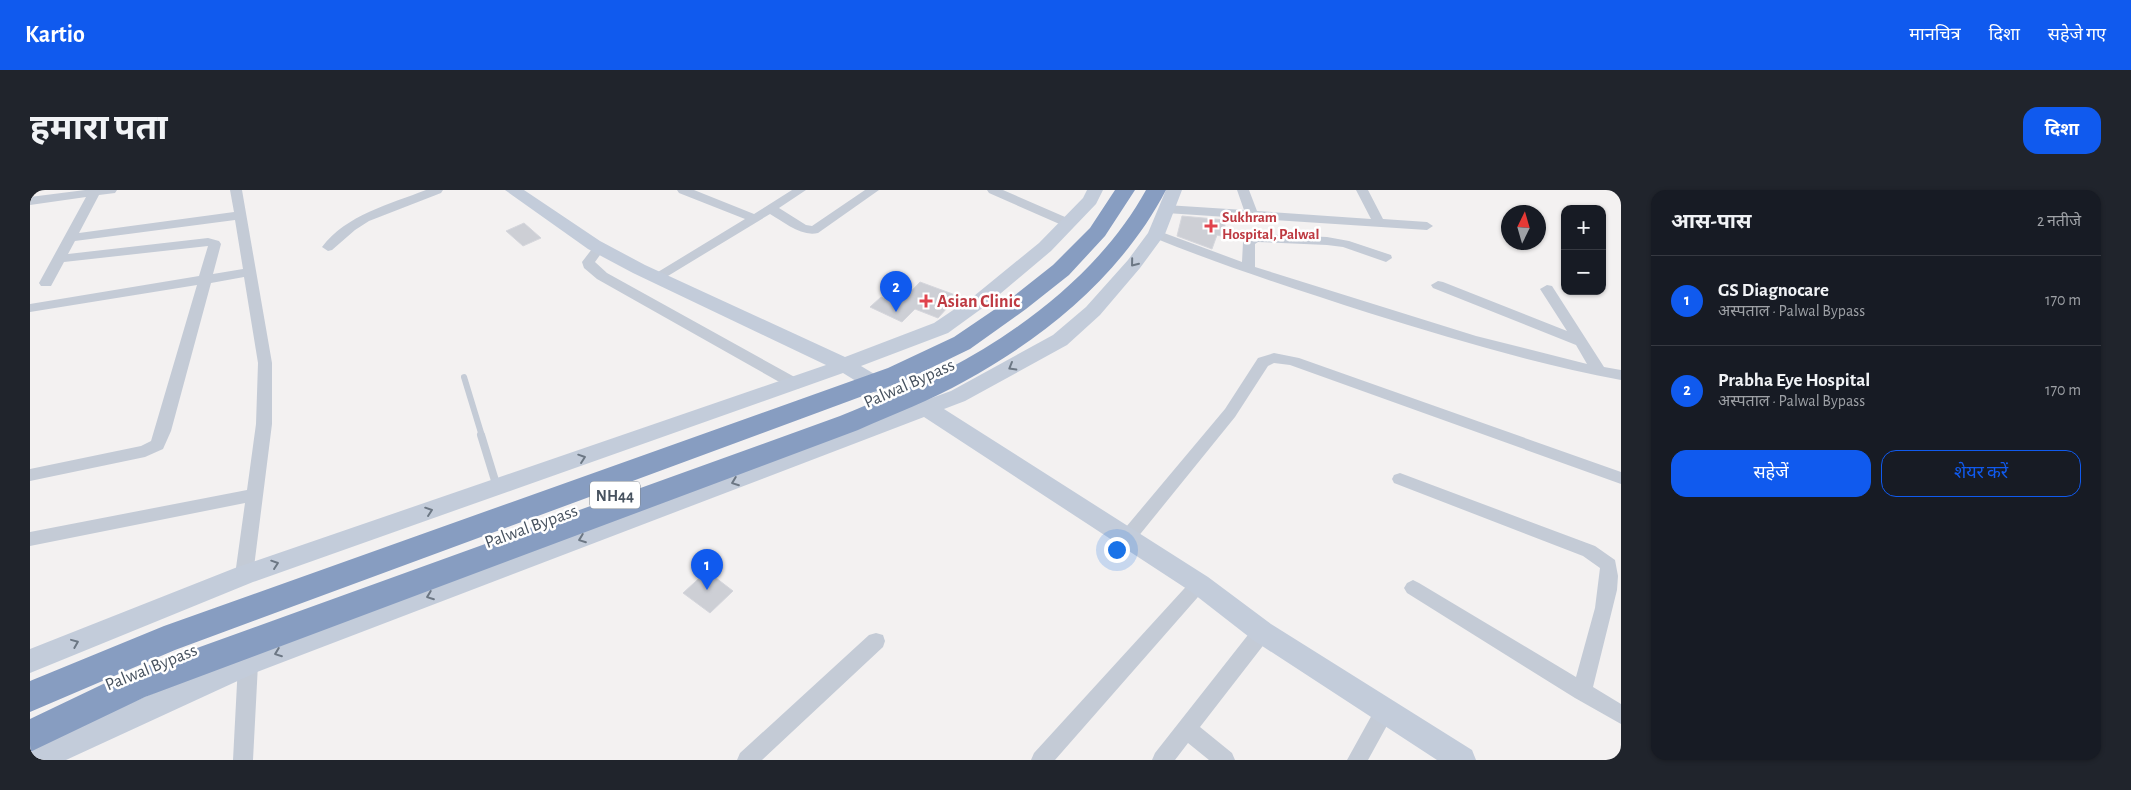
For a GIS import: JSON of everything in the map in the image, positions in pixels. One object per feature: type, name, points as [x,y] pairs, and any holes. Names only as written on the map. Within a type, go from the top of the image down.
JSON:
[{"type":"highway","points":[[30,684],[152,634],[855,372],[941,346],[972,329],[1020,296],[1092,229],[1117,190]]},
{"type":"highway","name":"Palwal Bypass","points":[[30,697],[164,640],[897,374],[962,343],[1018,304],[1061,270],[1098,232],[1125,190]]},
{"type":"highway","name":"Palwal Bypass","points":[[30,720],[152,666],[910,387],[998,340],[1049,304],[1097,260],[1134,215],[1145,190]]},
{"type":"highway","points":[[30,736],[134,686],[849,423],[916,404],[933,387],[987,357],[1027,331],[1062,304],[1091,276],[1161,200]]},
{"type":"street","points":[[30,201],[111,190]]},
{"type":"street","points":[[236,190],[251,272],[264,363],[265,390],[264,424],[244,575]]},
{"type":"street","points":[[328,247],[350,227],[365,218],[437,190]]},
{"type":"street","points":[[513,190],[599,248],[855,372],[916,404],[1199,584],[1262,632],[1462,760]]},
{"type":"street","points":[[683,190],[754,218]]},
{"type":"street","points":[[658,278],[800,190]]},
{"type":"street","points":[[770,208],[802,228],[814,230],[873,190]]},
{"type":"street","points":[[993,190],[1068,223]]},
{"type":"street","points":[[30,662],[244,575],[795,384],[855,372],[941,328],[981,300],[1045,247],[1090,200],[1095,190]]},
{"type":"street","points":[[34,760],[248,664],[916,404],[982,384],[1060,340],[1093,311],[1134,264],[1156,234],[1161,200],[1174,190]]},
{"type":"street","points":[[1243,190],[1252,215]]},
{"type":"street","points":[[1362,190],[1379,223]]},
{"type":"street","points":[[46,283],[95,192]]},
{"type":"street","points":[[1161,200],[1252,215],[1427,226]]},
{"type":"street","points":[[70,238],[241,215]]},
{"type":"street","points":[[1156,234],[1248,270],[1524,355],[1621,375]]},
{"type":"street","points":[[1248,270],[1247,246],[1249,242],[1256,238],[1327,241],[1345,244],[1386,258]]},
{"type":"street","points":[[30,475],[145,451],[157,445],[162,436],[215,248],[214,242],[59,259]]},
{"type":"street","points":[[599,248],[588,262],[602,276],[795,384]]},
{"type":"street","points":[[30,308],[251,272]]},
{"type":"street","points":[[1438,285],[1581,342]]},
{"type":"street","points":[[1547,289],[1600,372]]},
{"type":"street","points":[[1127,538],[1230,413],[1263,362],[1268,358],[1274,357],[1294,360],[1621,478]]},
{"type":"street","points":[[1400,479],[1597,556],[1609,565],[1614,593],[1582,692]]},
{"type":"street","points":[[30,539],[254,495]]},
{"type":"street","points":[[1041,760],[1199,584]]},
{"type":"street","points":[[1413,588],[1621,715]]},
{"type":"street","points":[[1162,760],[1262,632]]},
{"type":"street","points":[[747,760],[876,641]]},
{"type":"street","points":[[243,760],[248,664]]},
{"type":"street","points":[[1357,760],[1386,711]]},
{"type":"street","points":[[1187,729],[1225,760]]},
{"type":"lane","points":[[464,377],[497,487]]},
{"type":"building","points":[[1182,216],[1225,220],[1225,237],[1217,235],[1212,249],[1177,236]]},
{"type":"building","points":[[524,223],[541,238],[523,246],[506,231]]},
{"type":"building","points":[[920,282],[958,296],[938,318],[915,309],[902,322],[870,307],[881,297],[898,305]]},
{"type":"building","points":[[707,571],[733,591],[710,613],[683,593]]},
{"type":"place","name":"Sukhram Hospital, Palwal","points":[[1211,226]]},
{"type":"place","name":"Asian Clinic","points":[[926,301]]},
{"type":"place","name":"Prabha Eye Hospital","points":[[896,312]]},
{"type":"place","name":"GS Diagnocare","points":[[707,590]]}]
